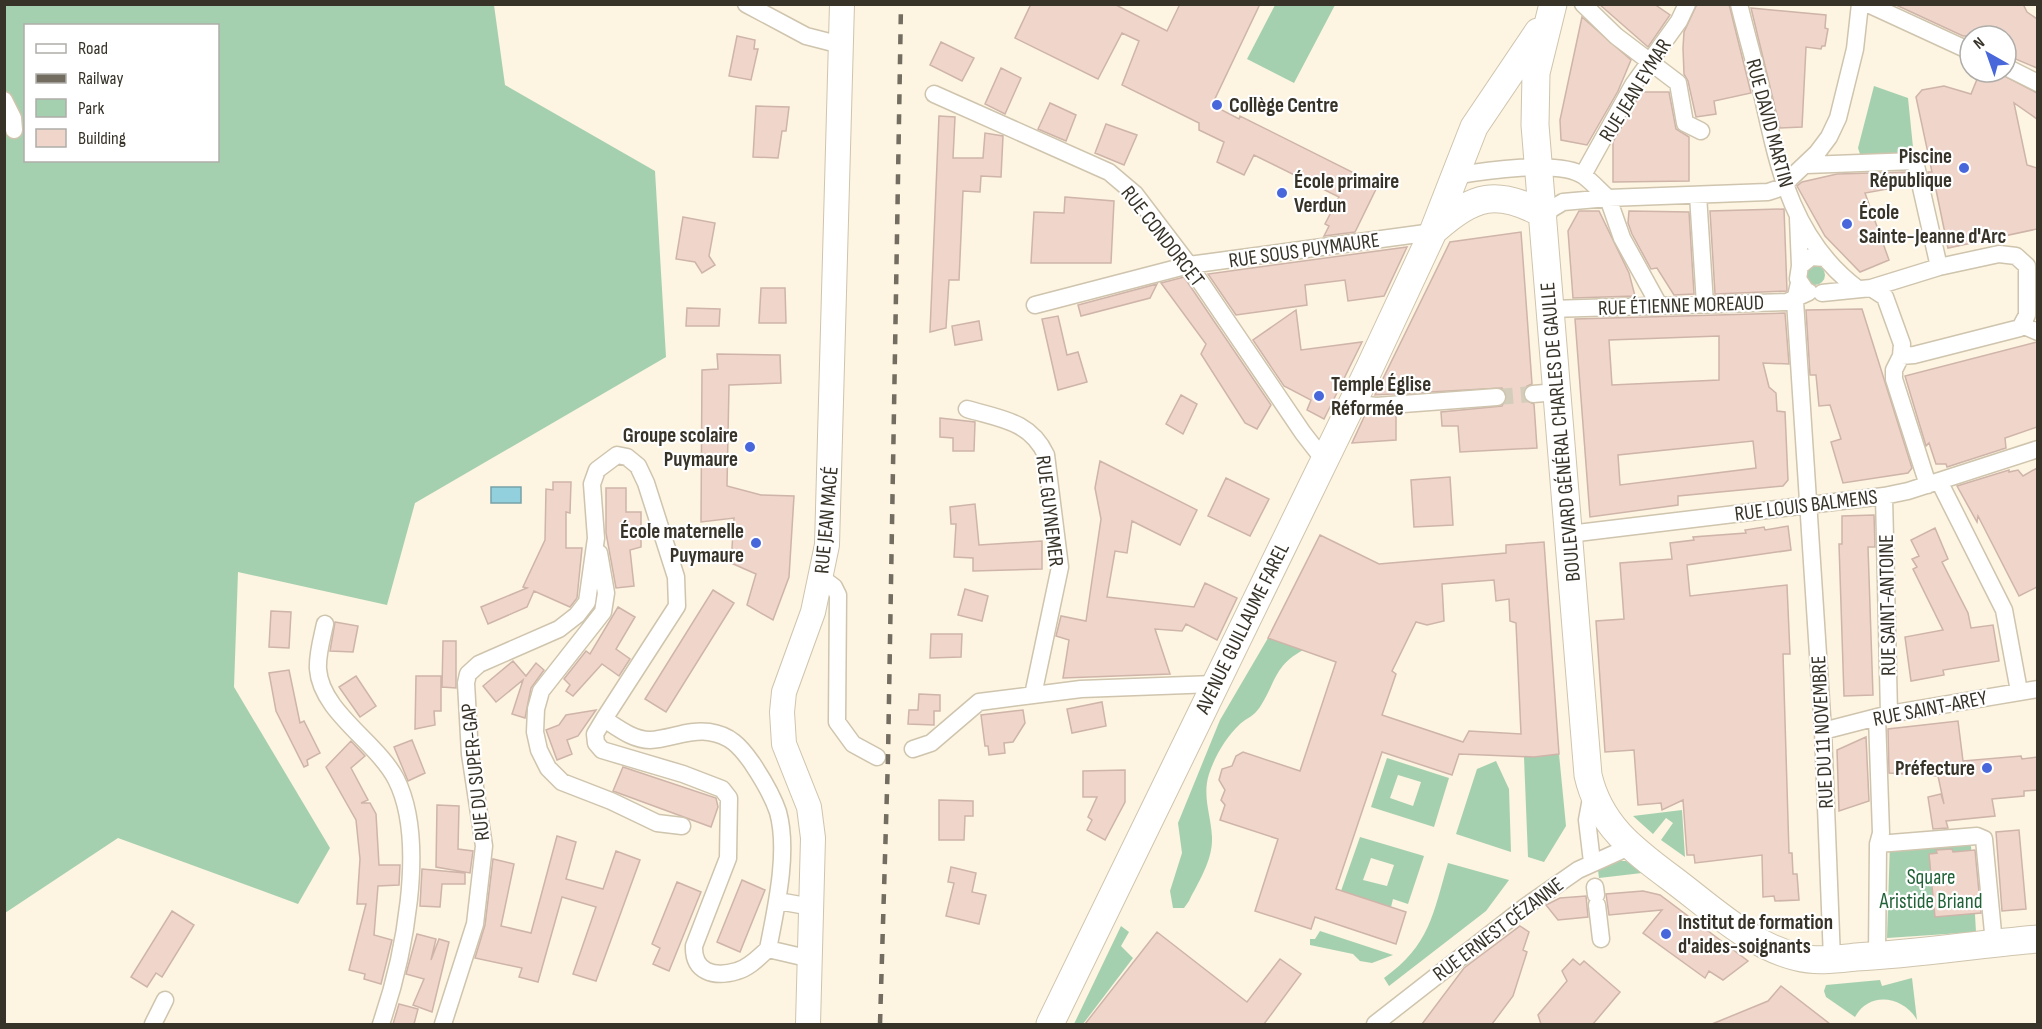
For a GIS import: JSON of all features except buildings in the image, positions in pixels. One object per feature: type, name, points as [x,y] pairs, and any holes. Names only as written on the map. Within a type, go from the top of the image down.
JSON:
[{"type":"main road","name":"RUE JEAN MACÉ","points":[[808,1024],[813,838],[809,807],[784,744],[782,712],[784,692],[813,612],[822,578],[827,545],[831,478],[842,4]]},
{"type":"main road","name":"BOULEVARD GÉNÉRAL CHARLES DE GAULLE","points":[[1552,6],[1536,73],[1539,168],[1550,309],[1545,393],[1569,534],[1588,775],[1592,792],[1604,817],[1629,847],[1745,933],[1799,958],[1832,959],[1877,956],[2037,939]]},
{"type":"main road","name":"AVENUE GUILLAUME FAREL","points":[[1050,1024],[1433,232],[1474,127],[1529,46],[1552,6]]},
{"type":"main road","points":[[1433,232],[1462,207],[1484,199],[1499,198],[1512,201],[1543,214]]},
{"type":"street","points":[[746,4],[807,36],[841,45]]},
{"type":"street","points":[[1583,4],[1616,36],[1678,83],[1685,123],[1701,131]]},
{"type":"street","name":"RUE JEAN EYMAR","points":[[1583,175],[1633,85],[1679,21],[1687,4]]},
{"type":"street","name":"RUE DAVID MARTIN","points":[[1739,4],[1784,185],[1798,217],[1830,265],[1865,289],[1882,294],[1887,301],[1902,344],[1900,356]]},
{"type":"street","points":[[1543,214],[1563,202],[1608,198],[1768,192],[1784,185],[1806,165],[1829,137],[1838,118],[1855,49],[1860,4]]},
{"type":"street","points":[[1868,4],[1958,45]]},
{"type":"street","points":[[2018,74],[2037,83]]},
{"type":"street","name":"RUE CONDORCET","points":[[934,94],[1109,172],[1135,194],[1189,265],[1303,433],[1324,460]]},
{"type":"street","points":[[4,100],[13,118],[14,130]]},
{"type":"street","points":[[1806,165],[1915,161],[1939,267]]},
{"type":"street","points":[[1454,176],[1487,170],[1539,168],[1569,170],[1583,175],[1608,198],[1622,238],[1659,305]]},
{"type":"street","points":[[1698,195],[1705,303]]},
{"type":"street","points":[[1798,217],[1800,266],[1797,274],[1806,292]]},
{"type":"street","name":"RUE SOUS PUYMAURE","points":[[1035,305],[1189,265],[1433,232]]},
{"type":"street","points":[[1806,292],[1865,289],[1939,267],[1999,254],[2009,253],[2023,260],[2029,273],[2027,315],[2030,328],[1914,355],[1900,356],[1894,370],[1894,379],[1934,483],[1958,518],[2004,610],[2019,691]]},
{"type":"street","points":[[1800,266],[1810,257],[1830,265],[1830,287],[1806,292]]},
{"type":"street","name":"RUE ÉTIENNE MOREAUD","points":[[1550,309],[1705,303],[1806,292]]},
{"type":"street","name":"RUE DU 11 NOVEMBRE","points":[[1806,292],[1809,505],[1823,731],[1832,959]]},
{"type":"street","points":[[1352,403],[1376,406],[1497,396]]},
{"type":"street","name":"RUE GUYNEMER","points":[[967,409],[1025,427],[1040,441],[1047,455],[1060,567],[1033,696]]},
{"type":"street","name":"RUE LOUIS BALMENS","points":[[1569,534],[1884,496],[1934,483],[2037,449]]},
{"type":"street","name":"RUE DU SUPER-GAP","points":[[443,1024],[475,924],[484,846],[470,754],[466,683],[468,674],[479,664],[560,629],[577,615],[587,602],[596,538],[592,484],[597,470],[617,455],[627,457],[638,466],[646,483],[676,577],[677,606],[604,719]]},
{"type":"street","name":"RUE SAINT-ANTOINE","points":[[1877,956],[1883,715],[1884,496]]},
{"type":"street","points":[[596,538],[606,593],[603,612],[541,692],[536,709],[535,732],[539,750],[548,768],[562,782],[657,823],[682,826]]},
{"type":"street","points":[[822,578],[834,587],[839,605],[837,722],[853,744],[877,757]]},
{"type":"street","points":[[325,624],[318,668],[326,695],[390,767],[402,794],[407,813],[410,839],[407,913],[381,1024]]},
{"type":"street","points":[[913,749],[931,743],[979,702],[1081,689],[1214,684]]},
{"type":"street","name":"RUE SAINT-AREY","points":[[1823,731],[1883,715],[2037,689]]},
{"type":"street","points":[[604,719],[639,739],[650,740],[705,732],[725,735],[739,746],[761,777],[778,813],[781,843],[778,901],[768,949],[738,971],[720,974],[707,973],[699,967],[694,957],[694,946],[728,858],[729,798],[722,789],[683,774],[602,750],[596,743],[595,734],[604,719]]},
{"type":"street","points":[[1592,792],[1587,820],[1592,862]]},
{"type":"street","points":[[1878,844],[1977,836],[1984,839],[1994,943]]},
{"type":"street","name":"RUE ERNEST CÉZANNE","points":[[1374,1024],[1525,907],[1592,862],[1629,847]]},
{"type":"street","points":[[1596,896],[1601,939]]},
{"type":"street","points":[[778,901],[812,907]]},
{"type":"street","points":[[768,949],[811,960]]},
{"type":"street","points":[[153,1024],[165,1000]]},
{"type":"green space","points":[[5,5],[494,5],[505,85],[655,171],[666,357],[415,503],[387,605],[238,572],[234,687],[330,848],[298,904],[118,838],[5,913]]},
{"type":"green space","points":[[1275,5],[1335,5],[1294,83],[1247,59]]},
{"type":"green space","points":[[1874,86],[1908,98],[1914,157],[1861,157],[1858,148]]},
{"type":"green space","points":[[1811,265],[1819,265],[1825,271],[1825,279],[1819,285],[1811,285],[1805,279],[1805,271]]},
{"type":"green space","points":[[1268,638],[1303,650],[1281,668],[1260,707],[1235,729],[1218,754],[1209,774],[1206,790],[1212,837],[1210,854],[1205,870],[1189,901],[1184,908],[1173,908],[1170,891],[1182,853],[1178,823],[1220,720]]},
{"type":"green space","points":[[1559,754],[1566,826],[1544,862],[1528,857],[1524,757]]},
{"type":"green space","points":[[1387,758],[1449,778],[1434,827],[1371,807]],"holes":[[[1398,775],[1421,782],[1413,806],[1390,798]]]},
{"type":"green space","points":[[1496,761],[1509,789],[1511,852],[1456,834],[1477,769]]},
{"type":"green space","points":[[1682,810],[1685,857],[1661,840],[1673,823],[1666,818],[1653,834],[1633,816]]},
{"type":"green space","points":[[1360,837],[1424,856],[1408,904],[1393,899],[1391,907],[1341,891]],"holes":[[[1371,858],[1394,865],[1387,886],[1363,880]]]},
{"type":"green space","name":"Square Aristide Briand","points":[[1890,842],[1971,846],[1976,932],[1887,938]]},
{"type":"green space","points":[[1614,861],[1626,861],[1642,873],[1599,878],[1598,870]]},
{"type":"green space","points":[[1448,863],[1509,880],[1486,911],[1389,986],[1384,978],[1411,953],[1421,941],[1428,927]]},
{"type":"green space","points":[[1121,926],[1129,932],[1121,946],[1133,958],[1083,1024],[1074,1024]]},
{"type":"green space","points":[[1320,931],[1393,955],[1372,963],[1360,961],[1353,954],[1310,945],[1310,939],[1315,939]]},
{"type":"green space","points":[[1912,978],[1917,1020],[1904,1006],[1887,1000],[1869,1003],[1861,1008],[1855,1017],[1826,997],[1824,991],[1826,985],[1880,980],[1882,986]]},
{"type":"water","points":[[491,487],[521,487],[521,503],[491,503]]},
{"type":"tunnel","points":[[1497,397],[1533,394]]},
{"type":"railway","points":[[880,1024],[888,757],[901,4]]},
{"type":"place","name":"Collège Centre","points":[[1217,105]]},
{"type":"place","name":"Piscine République","points":[[1964,168]]},
{"type":"place","name":"École primaire Verdun","points":[[1282,193]]},
{"type":"place","name":"École Sainte-Jeanne d'Arc","points":[[1847,224]]},
{"type":"place","name":"Temple Église Réformée","points":[[1319,396]]},
{"type":"place","name":"Groupe scolaire Puymaure","points":[[750,447]]},
{"type":"place","name":"École maternelle Puymaure","points":[[756,543]]},
{"type":"place","name":"Préfecture","points":[[1987,768]]},
{"type":"place","name":"Institut de formation d'aides-soignants","points":[[1666,934]]}]
